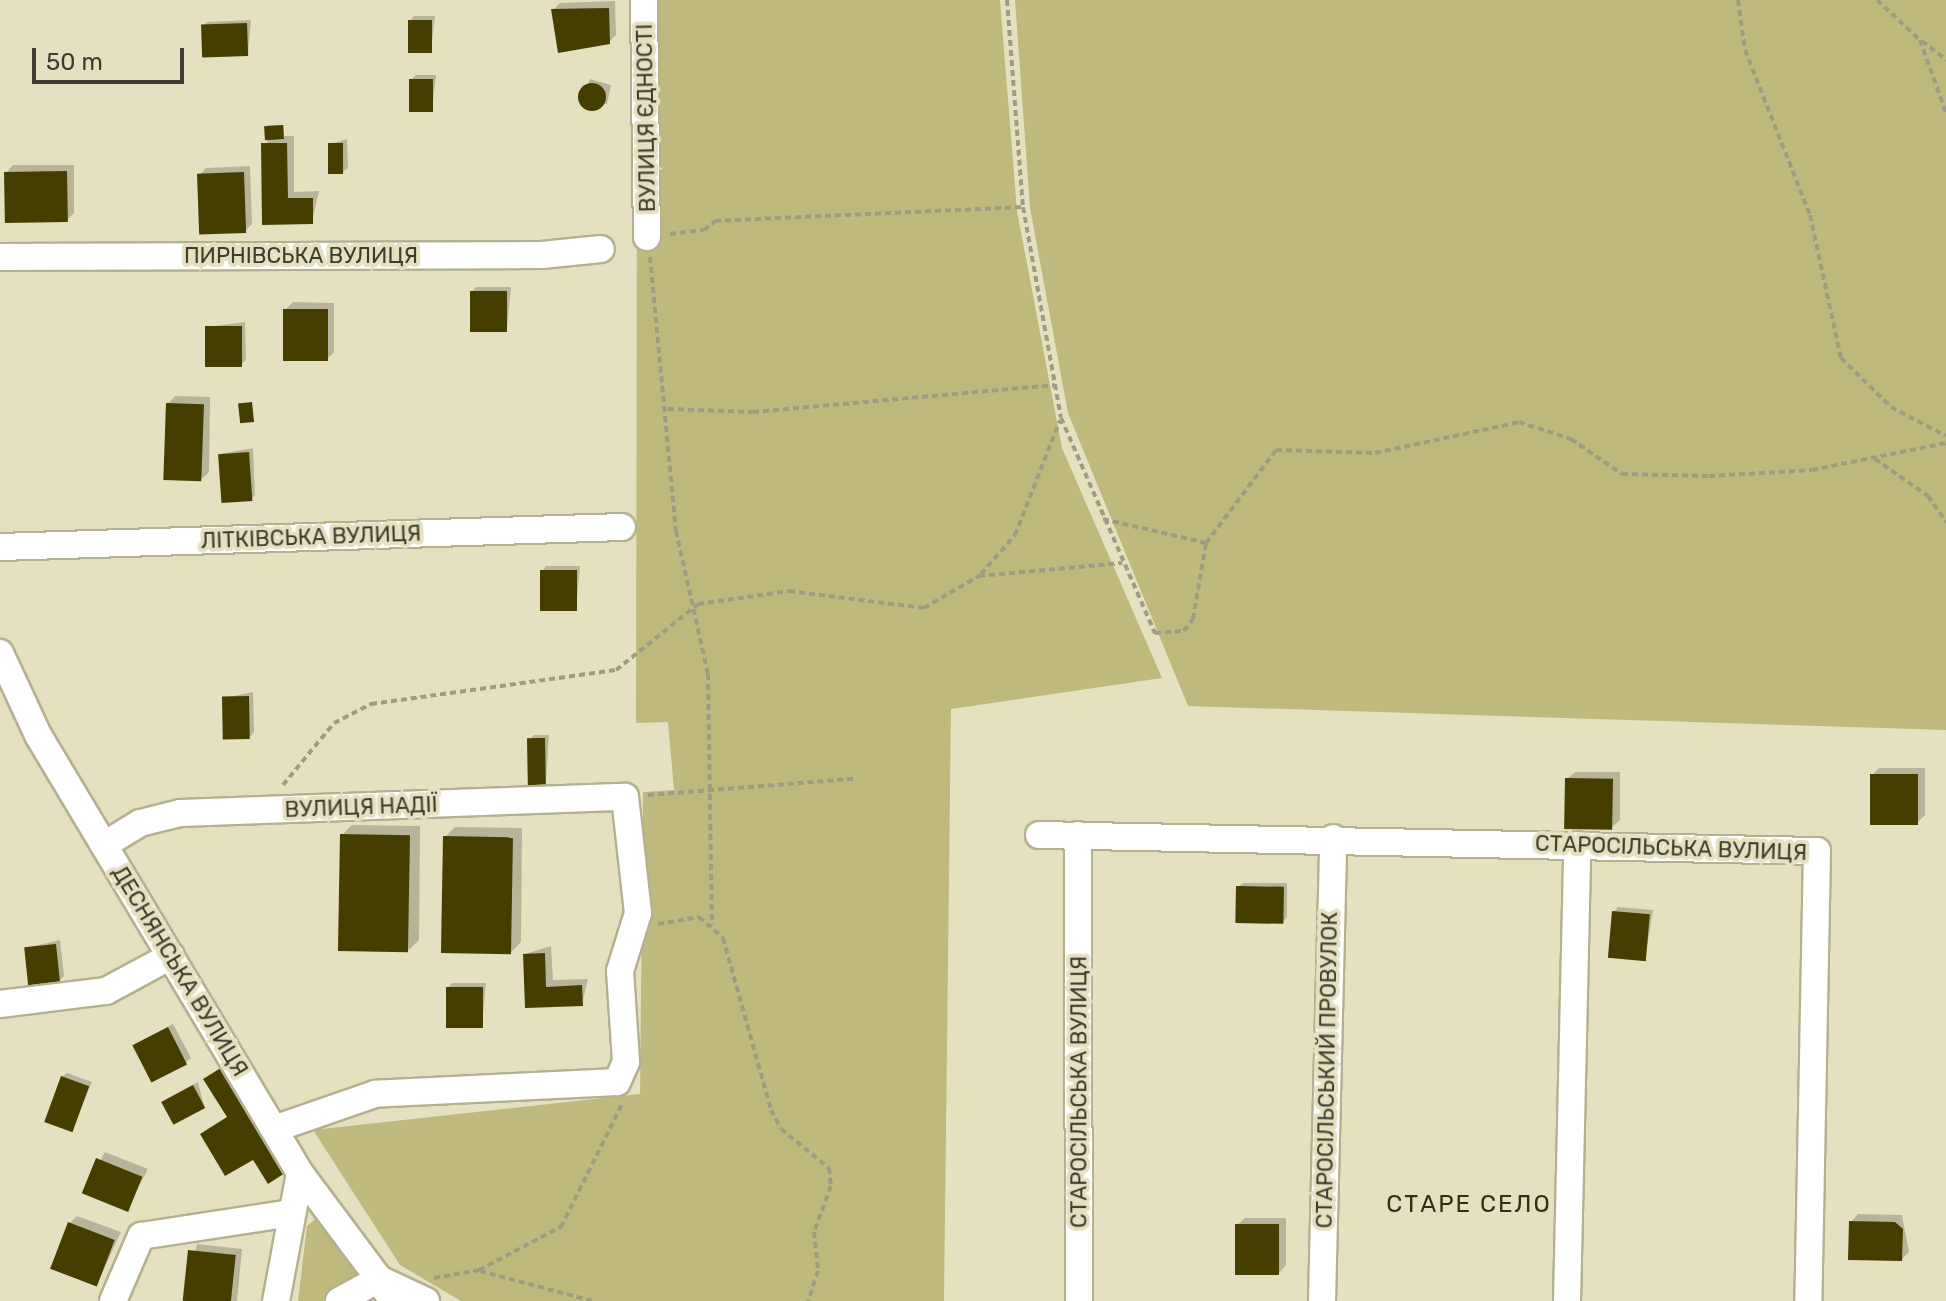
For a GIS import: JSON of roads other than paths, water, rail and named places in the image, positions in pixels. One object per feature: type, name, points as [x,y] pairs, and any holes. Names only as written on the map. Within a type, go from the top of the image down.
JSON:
[{"type":"street","name":"ВУЛИЦЯ ЄДНОСТІ","points":[[644,0],[647,237]]},
{"type":"street","name":"ПИРНІВСЬКА ВУЛИЦЯ","points":[[0,257],[601,249]]},
{"type":"street","name":"ЛІТКІВСЬКА ВУЛИЦЯ","points":[[0,547],[622,527]]},
{"type":"street","name":"ДЕСНЯНСЬКА ВУЛИЦЯ","points":[[0,653],[104,845],[277,1128],[300,1173],[386,1290]]},
{"type":"street","name":"ВУЛИЦЯ НАДІЇ","points":[[104,845],[140,823],[180,813],[625,797],[636,931],[620,971],[626,1062],[622,1089],[375,1094],[277,1128]]},
{"type":"street","name":"СТАРОСІЛЬСЬКА ВУЛИЦЯ","points":[[1039,835],[1333,838],[1817,851],[1808,1301]]},
{"type":"street","name":"СТАРОСІЛЬСЬКА ВУЛИЦЯ","points":[[1078,835],[1079,1301]]},
{"type":"street","name":"СТАРОСІЛЬСЬКИЙ ПРОВУЛОК","points":[[1322,1301],[1333,838]]},
{"type":"street","points":[[1567,1301],[1577,845]]},
{"type":"street","points":[[0,1004],[106,991],[171,956]]},
{"type":"street","points":[[276,1301],[300,1173]]},
{"type":"street","points":[[113,1301],[141,1236],[292,1213]]},
{"type":"street","points":[[339,1301],[386,1290],[423,1290]]},
{"type":"district","name":"СТАРЕ СЕЛО","points":[[1469,1205]]}]
